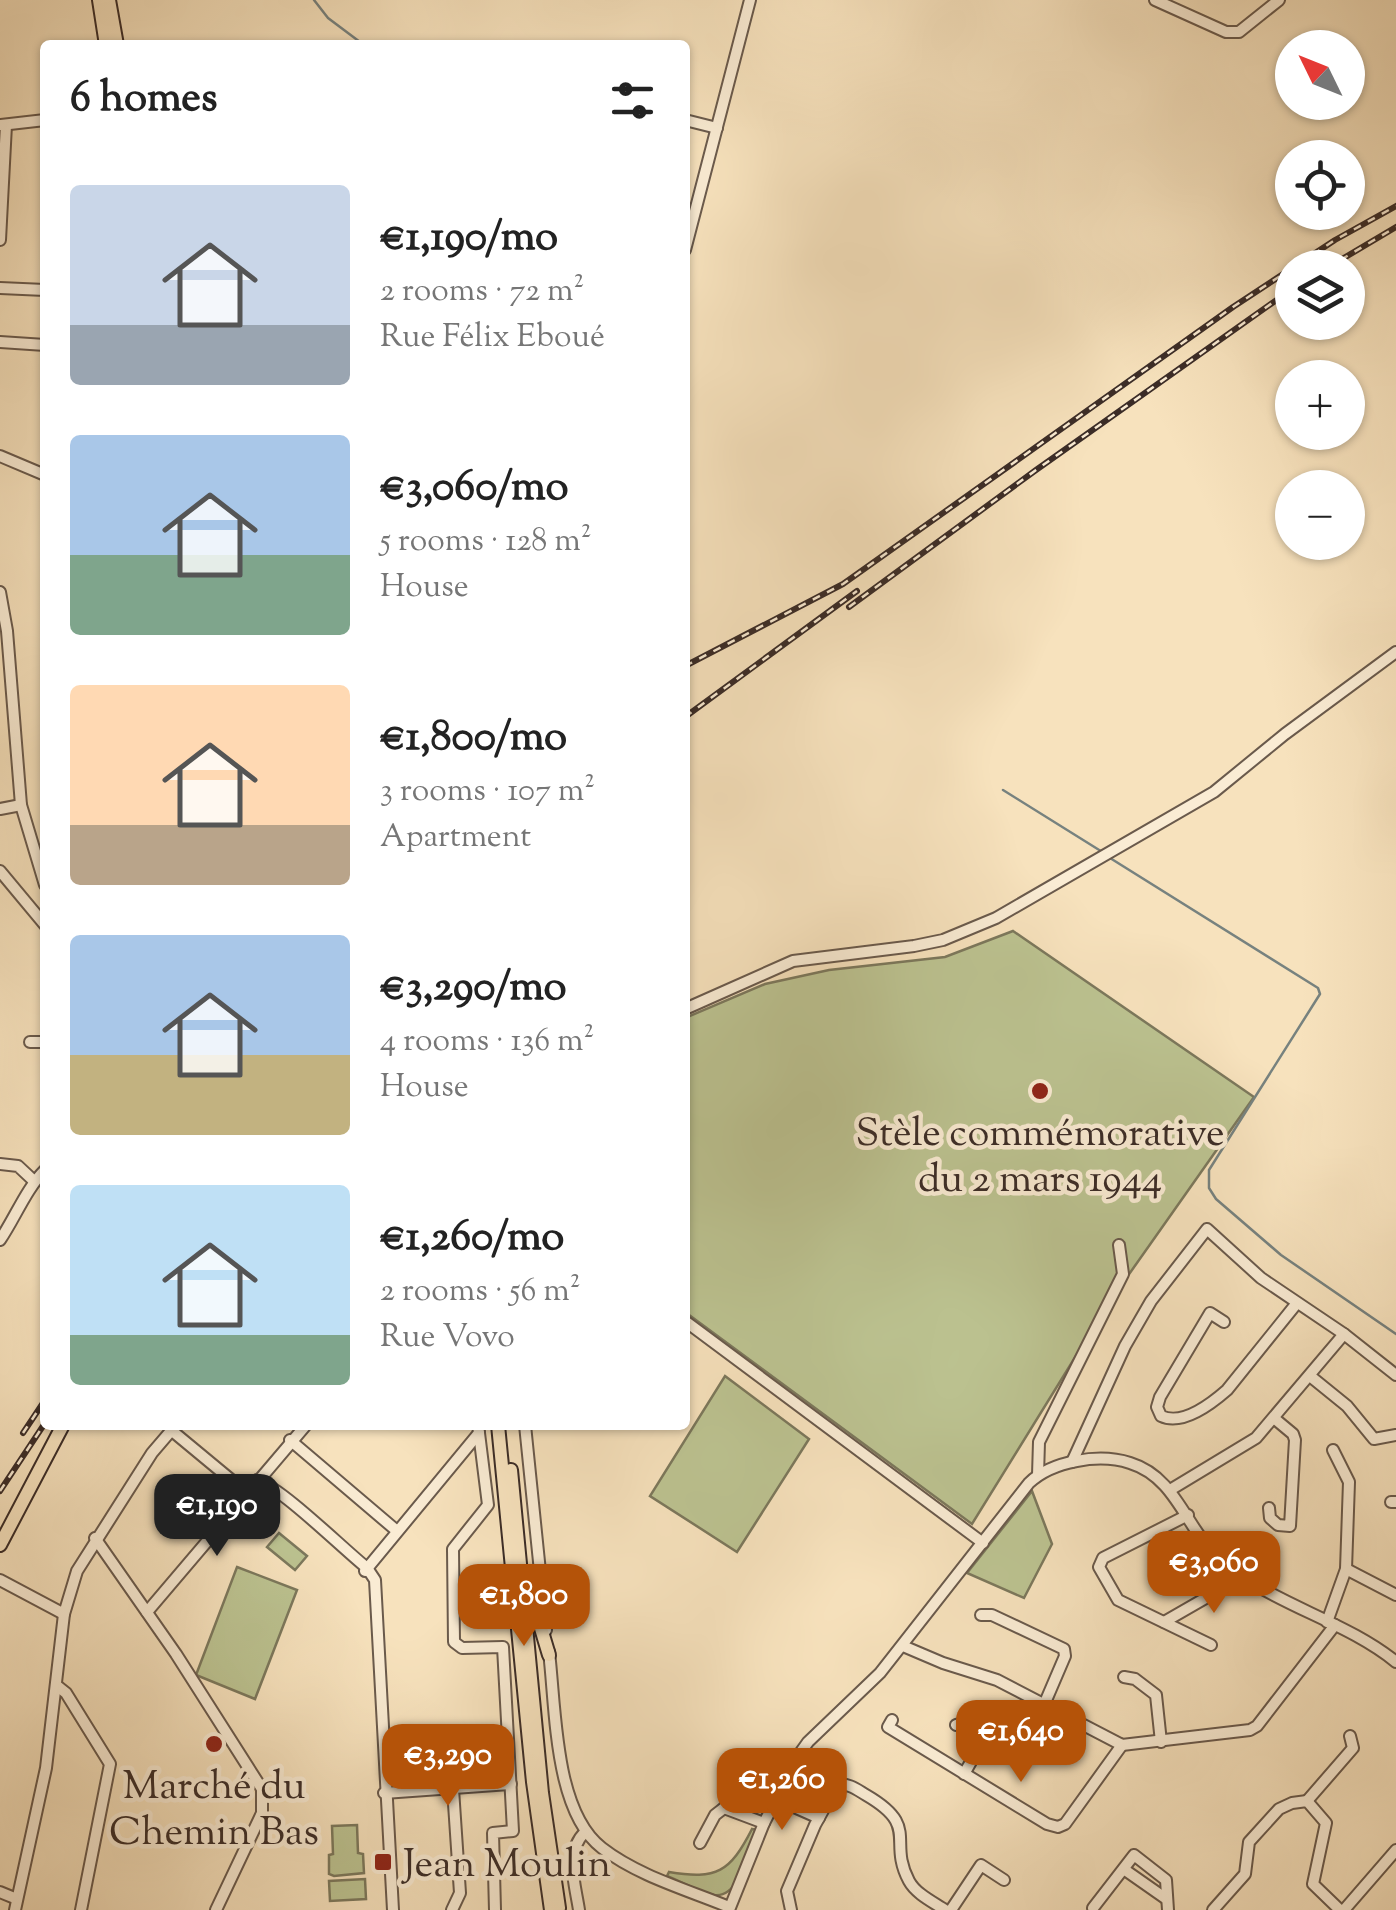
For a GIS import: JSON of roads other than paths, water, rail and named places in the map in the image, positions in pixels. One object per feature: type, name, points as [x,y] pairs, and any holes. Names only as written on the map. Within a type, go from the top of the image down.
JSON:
[{"type":"main road","points":[[99,0],[105,40]]},
{"type":"main road","points":[[109,0],[116,40]]},
{"type":"main road","points":[[0,1545],[61,1430]]},
{"type":"main road","points":[[498,1430],[532,1782],[551,1910]]},
{"type":"main road","points":[[507,1430],[542,1792],[560,1910]]},
{"type":"main road","points":[[520,1556],[549,1655]]},
{"type":"street","points":[[690,231],[750,0]]},
{"type":"street","points":[[1155,0],[1226,32],[1239,32],[1280,0]]},
{"type":"street","points":[[0,240],[3,125],[40,121]]},
{"type":"street","points":[[690,121],[717,128]]},
{"type":"street","points":[[0,288],[40,290]]},
{"type":"street","points":[[0,342],[40,345]]},
{"type":"street","points":[[0,456],[40,473]]},
{"type":"street","points":[[0,592],[7,632],[21,805],[40,858]]},
{"type":"street","points":[[690,1007],[793,961],[914,946],[969,930],[1101,860],[1214,792],[1396,652]]},
{"type":"street","points":[[0,809],[21,805]]},
{"type":"street","points":[[0,872],[40,918]]},
{"type":"street","points":[[30,1042],[40,1042]]},
{"type":"street","points":[[0,1164],[18,1166],[34,1181]]},
{"type":"street","points":[[0,1240],[40,1175]]},
{"type":"street","points":[[1072,1462],[1125,1346],[1151,1301],[1207,1229],[1261,1278],[1396,1375]]},
{"type":"street","points":[[1038,1475],[1039,1442],[1123,1274],[1120,1245]]},
{"type":"street","points":[[1224,1322],[1210,1313],[1196,1332],[1160,1397],[1157,1407],[1161,1416],[1178,1419],[1214,1401],[1297,1302]]},
{"type":"street","points":[[690,1325],[982,1543]]},
{"type":"street","points":[[1170,1490],[1235,1452],[1275,1419],[1344,1334]]},
{"type":"street","points":[[1310,1376],[1346,1406],[1374,1439],[1396,1435]]},
{"type":"street","points":[[1269,1508],[1270,1518],[1278,1525],[1290,1526],[1295,1440],[1275,1419]]},
{"type":"street","points":[[0,1892],[16,1904],[46,1768],[64,1614],[76,1571],[172,1430]]},
{"type":"street","points":[[175,1430],[247,1492]]},
{"type":"street","points":[[147,1612],[301,1430]]},
{"type":"street","points":[[366,1570],[477,1430]]},
{"type":"street","points":[[478,1430],[488,1506],[453,1549],[454,1642],[462,1648],[504,1648],[513,1832],[492,1834],[495,1910]]},
{"type":"street","points":[[526,1430],[567,1796],[586,1832],[619,1859],[729,1909],[787,1774],[808,1742],[880,1673],[1038,1475],[1072,1462],[1130,1463],[1151,1474],[1170,1490],[1202,1542],[1220,1560],[1396,1662]]},
{"type":"street","points":[[291,1441],[397,1532]]},
{"type":"street","points":[[903,1646],[943,1664],[997,1680],[1122,1746],[1250,1730],[1257,1726],[1331,1624],[1346,1569],[1349,1482],[1333,1450]]},
{"type":"street","points":[[257,1480],[374,1580],[393,1910]]},
{"type":"street","points":[[1188,1515],[1098,1564],[1115,1598],[1211,1645]]},
{"type":"street","points":[[95,1538],[262,1788],[262,1807],[216,1910]]},
{"type":"street","points":[[1346,1569],[1396,1595]]},
{"type":"street","points":[[1164,1622],[1244,1576]]},
{"type":"street","points":[[0,1580],[64,1614]]},
{"type":"street","points":[[980,1615],[992,1615],[1064,1649],[1044,1705]]},
{"type":"street","points":[[1124,1678],[1134,1679],[1156,1694],[1161,1742]]},
{"type":"street","points":[[56,1685],[66,1694],[110,1764],[81,1910]]},
{"type":"street","points":[[892,1720],[888,1727],[1058,1827],[1065,1824],[1122,1746]]},
{"type":"street","points":[[1042,1754],[1053,1750],[1073,1721]]},
{"type":"street","points":[[956,1724],[963,1723],[985,1736],[964,1774]]},
{"type":"street","points":[[1213,1910],[1245,1874],[1250,1842],[1279,1809],[1292,1802],[1307,1801],[1353,1748],[1350,1736]]},
{"type":"street","points":[[700,1842],[715,1815],[771,1769],[828,1797]]},
{"type":"street","points":[[385,1792],[511,1784]]},
{"type":"street","points":[[792,1910],[787,1892],[828,1797],[837,1785],[846,1784],[889,1808],[897,1820],[906,1878],[914,1889],[948,1910],[981,1865],[1004,1880]]},
{"type":"street","points":[[452,1910],[460,1893],[453,1788]]},
{"type":"street","points":[[776,1798],[817,1822]]},
{"type":"street","points":[[1307,1801],[1326,1823],[1312,1884],[1342,1910],[1396,1850]]},
{"type":"street","points":[[724,1808],[764,1824]]},
{"type":"street","points":[[579,1910],[572,1856],[576,1840],[586,1832]]},
{"type":"street","points":[[1093,1908],[1134,1855],[1166,1880],[1167,1904]]},
{"type":"street","points":[[1124,1870],[1167,1904]]},
{"type":"waterway","points":[[314,0],[328,18],[357,40]]},
{"type":"waterway","points":[[1003,790],[1104,853]]},
{"type":"waterway","points":[[1110,858],[1318,988],[1320,994],[1209,1170],[1209,1188],[1216,1199],[1281,1255],[1396,1334]]},
{"type":"railway","points":[[690,663],[843,584],[1233,307],[1335,240],[1396,206]]},
{"type":"railway","points":[[1357,250],[1396,227]]},
{"type":"railway","points":[[849,607],[1275,301]]},
{"type":"railway","points":[[690,713],[857,591]]},
{"type":"railway","points":[[23,1433],[40,1408]]},
{"type":"railway","points":[[0,1491],[40,1430]]},
{"type":"place","name":"Stèle commémorative du 2 mars 1944","points":[[1040,1091]]},
{"type":"place","name":"Marché du Chemin Bas","points":[[214,1744]]},
{"type":"place","name":"Jean Moulin","points":[[383,1862]]}]
